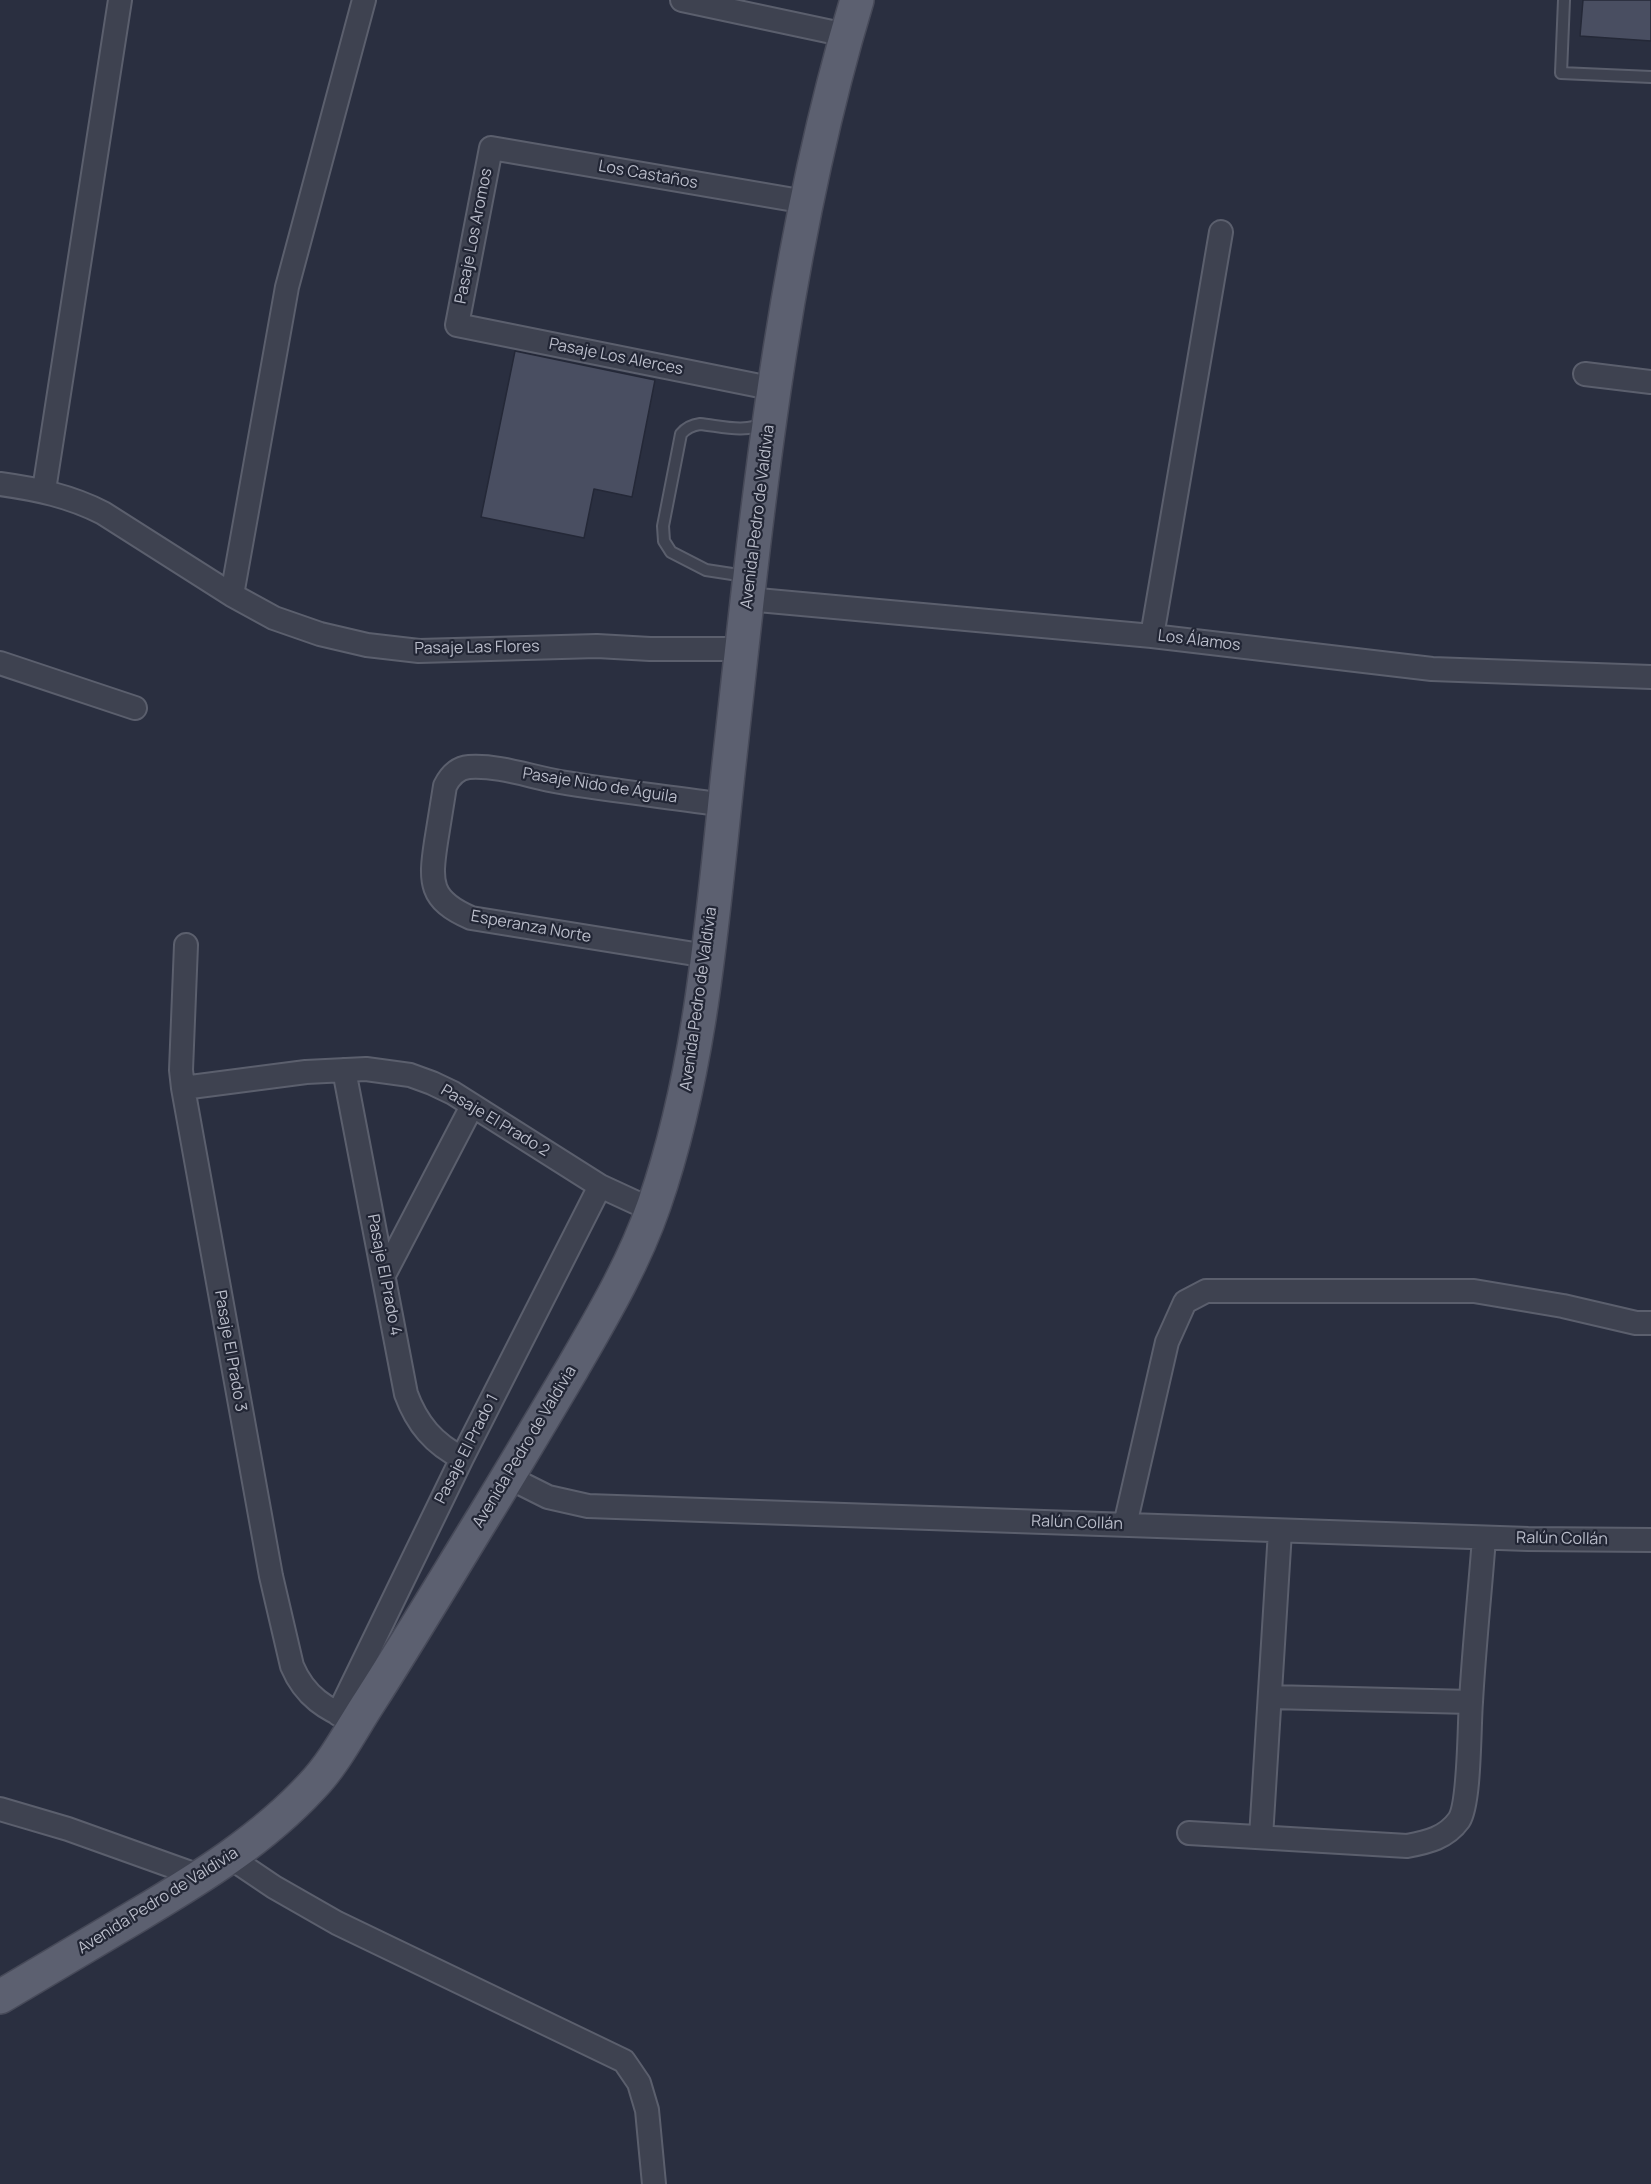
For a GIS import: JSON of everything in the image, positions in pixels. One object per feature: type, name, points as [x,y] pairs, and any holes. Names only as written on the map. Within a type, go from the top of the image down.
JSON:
[{"type":"main road","name":"Avenida Pedro de Valdivia","points":[[0,1997],[231,1858],[316,1783],[347,1718],[508,1477],[598,1323],[631,1259],[652,1210],[689,1078],[702,997],[749,588],[773,404],[806,202],[846,35],[857,0]]},
{"type":"street","points":[[44,490],[120,0]]},
{"type":"street","points":[[232,596],[287,287],[364,0]]},
{"type":"street","points":[[682,0],[846,35]]},
{"type":"street","name":"Los Castaños","points":[[491,148],[806,202]]},
{"type":"street","name":"Pasaje Los Aromos","points":[[456,325],[491,148]]},
{"type":"street","points":[[1152,636],[1221,232]]},
{"type":"street","name":"Pasaje Los Alerces","points":[[456,325],[773,404]]},
{"type":"street","points":[[1585,374],[1651,382]]},
{"type":"street","name":"Pasaje Las Flores","points":[[0,484],[44,490],[84,503],[232,596],[274,618],[320,634],[367,645],[419,651],[597,646],[661,650],[742,649]]},
{"type":"street","name":"Los Álamos","points":[[749,588],[1432,669],[1651,677]]},
{"type":"street","points":[[0,663],[135,708]]},
{"type":"street","name":"Pasaje Nido de Águila","points":[[475,767],[560,782],[724,805]]},
{"type":"street","name":"Esperanza Norte","points":[[475,767],[454,772],[445,786],[431,873],[436,891],[442,899],[462,914],[480,920],[707,956]]},
{"type":"street","name":"Pasaje El Prado 3","points":[[186,945],[181,1070],[183,1088],[271,1576],[292,1666],[305,1690],[314,1700],[347,1718]]},
{"type":"street","name":"Pasaje El Prado 2","points":[[183,1088],[306,1072],[366,1069],[410,1075],[432,1083],[472,1106],[600,1186],[652,1210]]},
{"type":"street","name":"Pasaje El Prado 4","points":[[344,1071],[406,1394],[412,1409],[428,1434],[438,1444],[462,1458]]},
{"type":"street","points":[[384,1275],[472,1106]]},
{"type":"street","name":"Pasaje El Prado 1","points":[[347,1718],[462,1458],[600,1186]]},
{"type":"street","points":[[1125,1525],[1167,1342],[1185,1302],[1206,1291],[1474,1291],[1563,1306],[1636,1323],[1651,1323]]},
{"type":"street","name":"Ralún Collán","points":[[508,1477],[548,1497],[588,1506],[1484,1538],[1651,1540]]},
{"type":"street","points":[[1261,1837],[1280,1531]]},
{"type":"street","points":[[1190,1833],[1407,1846],[1433,1841],[1447,1833],[1460,1818],[1466,1790],[1484,1538]]},
{"type":"street","points":[[1271,1697],[1471,1701]]},
{"type":"street","points":[[0,1809],[68,1829],[202,1877]]},
{"type":"street","points":[[231,1858],[274,1887],[337,1923],[624,2061],[639,2083],[647,2110],[654,2184]]},
{"type":"lane","points":[[1564,0],[1561,73],[1651,77]]},
{"type":"lane","points":[[749,588],[671,552],[664,541],[663,526],[681,434],[684,430],[694,424],[755,428],[773,404]]},
{"type":"building","points":[[1583,0],[1651,0],[1651,41],[1580,36]]},
{"type":"building","points":[[515,351],[655,380],[632,497],[594,489],[584,538],[481,517]]}]
